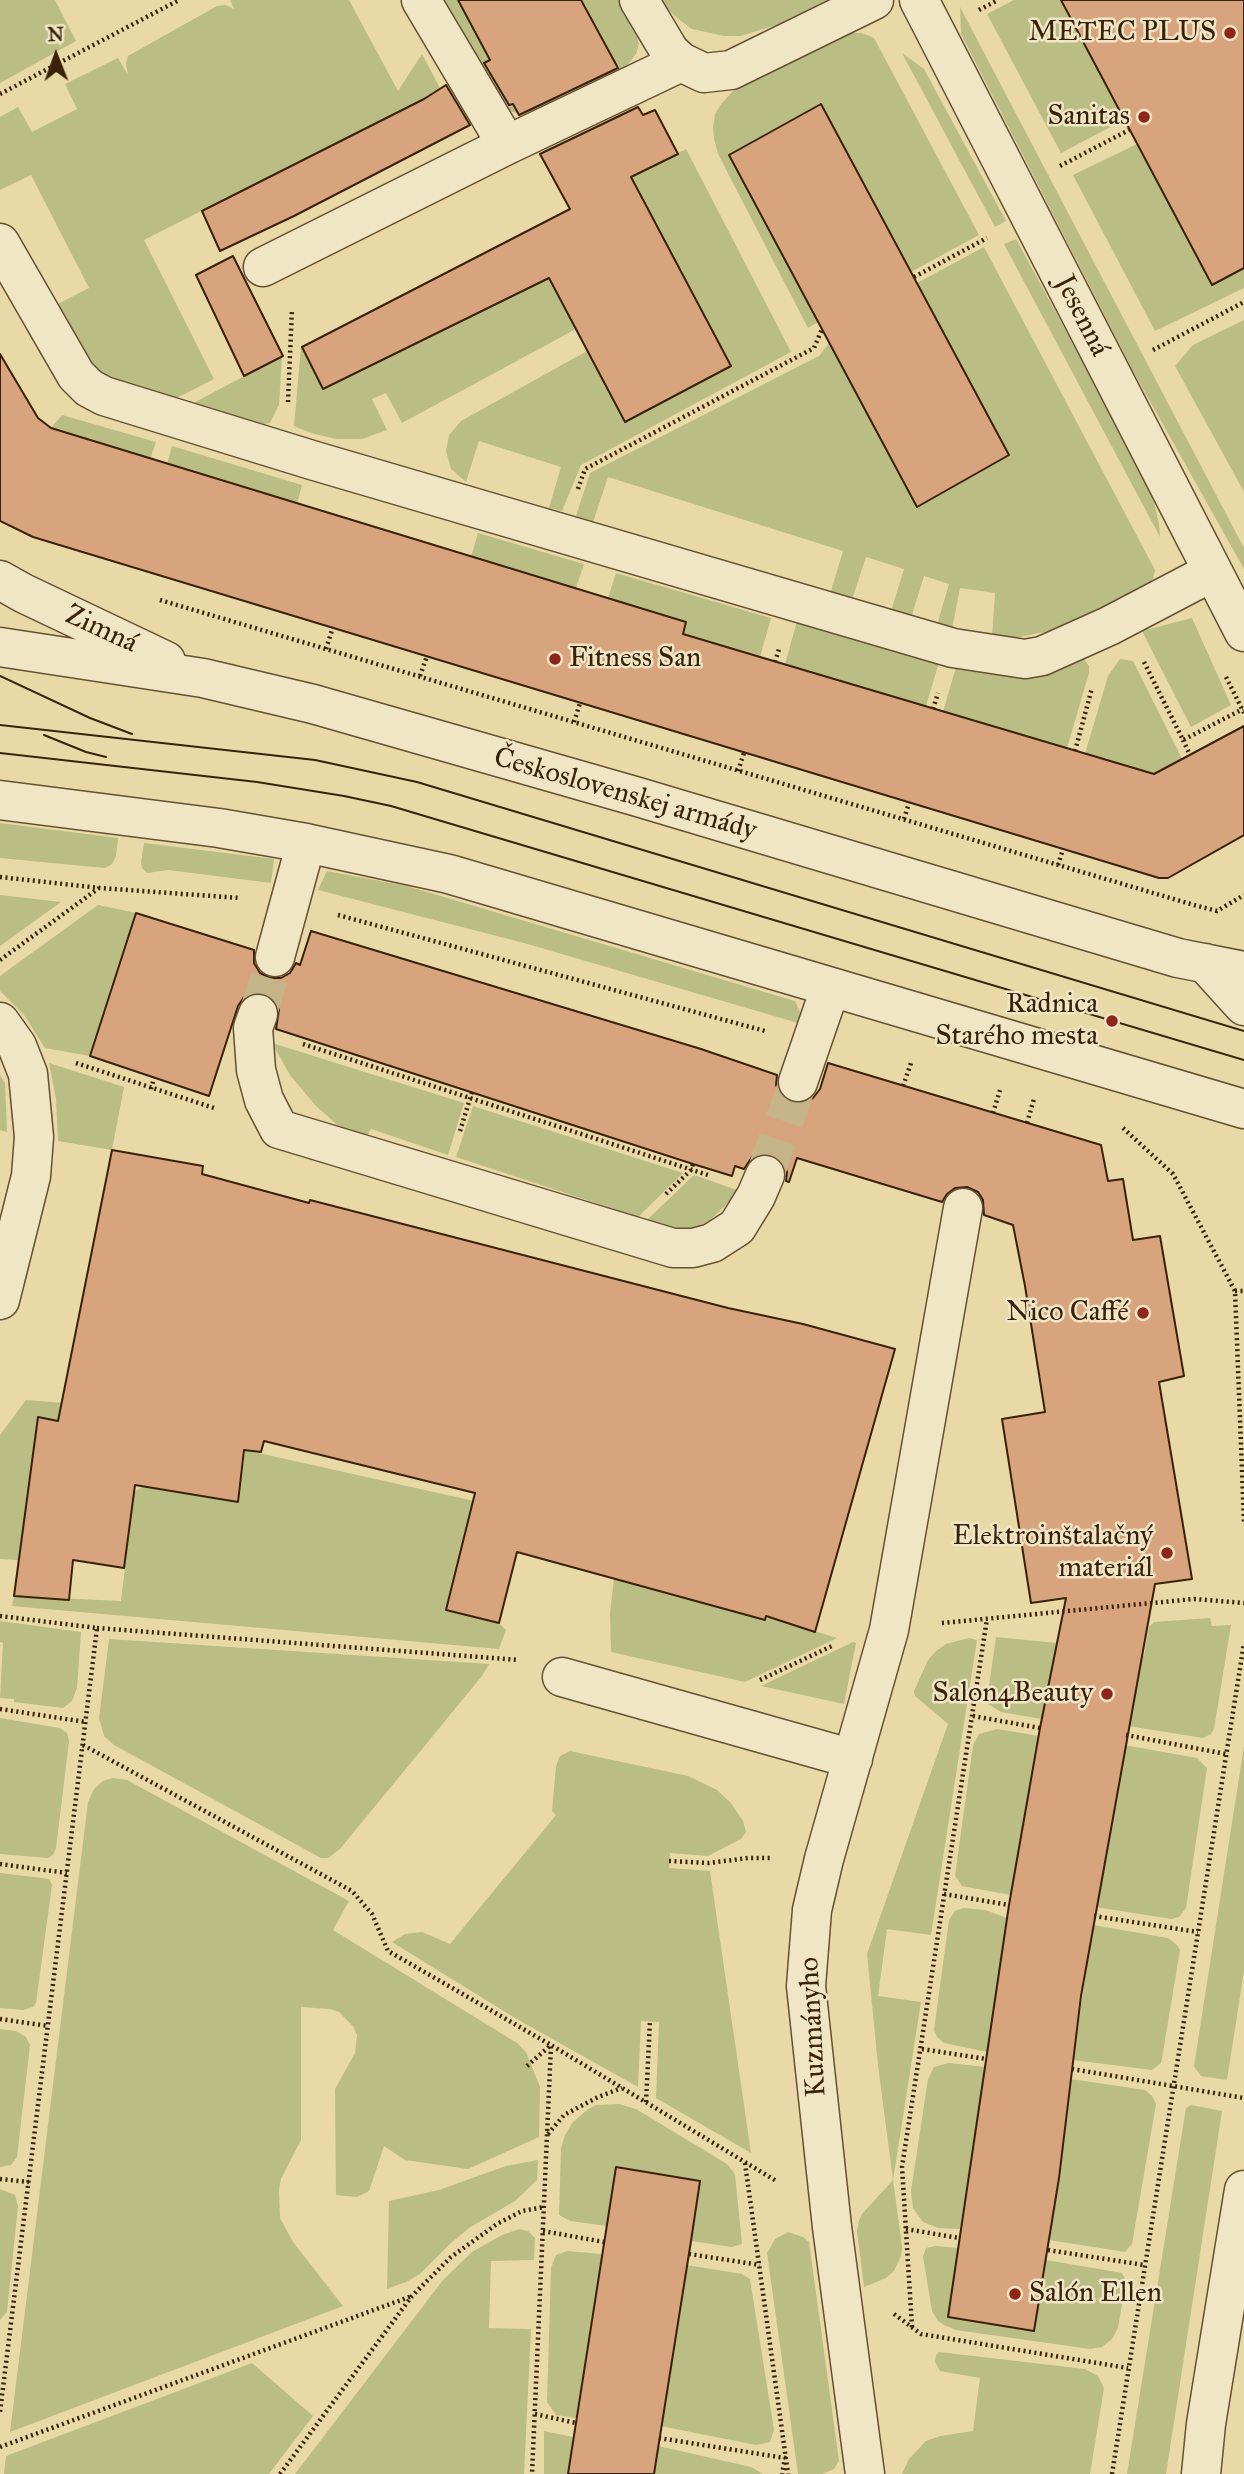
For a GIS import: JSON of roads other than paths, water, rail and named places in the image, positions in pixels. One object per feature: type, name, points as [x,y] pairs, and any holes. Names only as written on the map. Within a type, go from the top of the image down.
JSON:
[{"type":"street","points":[[421,0],[507,145]]},
{"type":"street","points":[[639,0],[663,43],[681,62],[704,73],[731,70],[874,0]]},
{"type":"street","name":"Jesenná","points":[[919,0],[1244,632]]},
{"type":"street","points":[[279,260],[507,145],[681,62]]},
{"type":"street","points":[[0,243],[76,375],[89,388],[104,396],[953,648],[1025,659],[1042,656],[1109,626],[1212,572]]},
{"type":"street","name":"Zimná","points":[[0,580],[203,678]]},
{"type":"street","name":"Československej armády","points":[[0,647],[203,678],[326,707],[1178,958],[1244,971]]},
{"type":"street","points":[[0,800],[219,828],[306,843],[462,878],[1244,1109]]},
{"type":"street","points":[[275,957],[306,843]]},
{"type":"street","points":[[1205,963],[1244,956]]},
{"type":"street","points":[[1205,963],[1244,1006]]},
{"type":"street","points":[[798,1082],[831,989]]},
{"type":"street","points":[[256,1021],[259,1086],[279,1129],[673,1248],[693,1248],[725,1236],[737,1227],[762,1183]]},
{"type":"street","points":[[0,1300],[31,1177],[34,1137],[28,1074],[8,1034]]},
{"type":"street","points":[[1197,1097],[1244,1129]]},
{"type":"street","name":"Kuzmányho","points":[[865,2474],[832,2227],[806,1986],[812,1910],[889,1630],[963,1208]]},
{"type":"street","points":[[562,1677],[853,1759]]},
{"type":"street","points":[[1201,2474],[1206,2424],[1244,2190]]},
{"type":"tunnel","points":[[258,1014],[275,957]]},
{"type":"tunnel","points":[[765,1175],[798,1082]]},
{"type":"tram line","points":[[0,676],[90,718],[132,734]]},
{"type":"tram line","points":[[0,725],[315,760],[417,782],[1244,1031]]},
{"type":"tram line","points":[[44,735],[106,757]]},
{"type":"tram line","points":[[0,753],[257,782],[391,806],[1244,1060]]},
{"type":"place","name":"METEC PLUS","points":[[1230,33]]},
{"type":"place","name":"Sanitas","points":[[1144,117]]},
{"type":"place","name":"Fitness San","points":[[555,659]]},
{"type":"place","name":"Radnica Starého mesta","points":[[1112,1021]]},
{"type":"place","name":"Nico Caffé","points":[[1143,1313]]},
{"type":"place","name":"Elektroinštalačný materiál","points":[[1167,1553]]},
{"type":"place","name":"Salon4Beauty","points":[[1107,1694]]},
{"type":"place","name":"Salón Ellen","points":[[1015,2294]]}]
